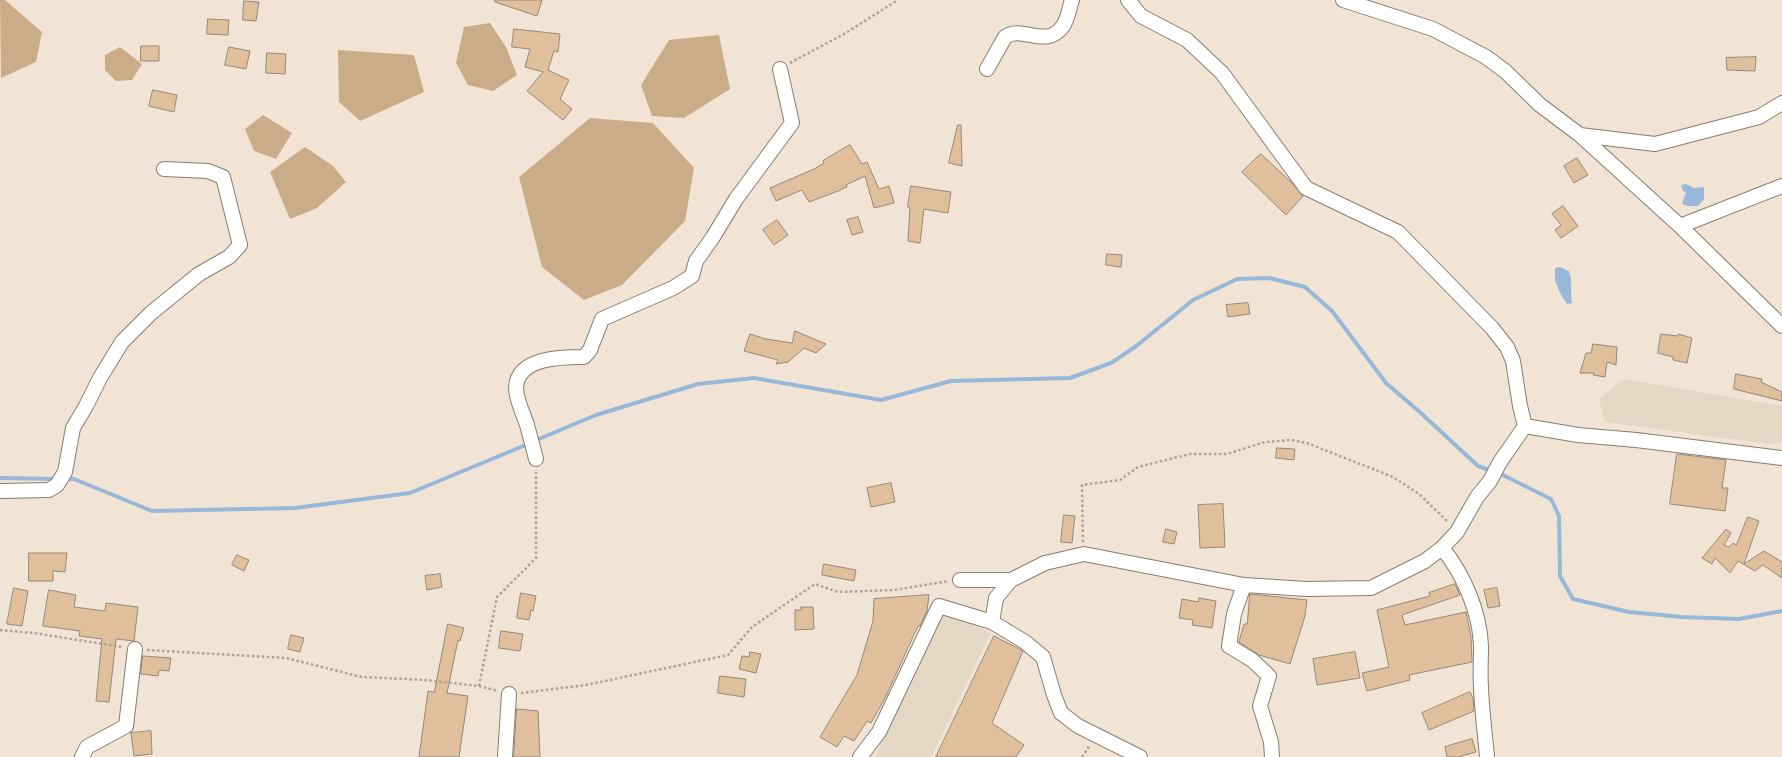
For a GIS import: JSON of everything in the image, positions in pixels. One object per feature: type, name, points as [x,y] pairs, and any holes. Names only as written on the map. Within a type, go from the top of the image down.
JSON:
[{"type":"street","points":[[987,69],[1006,37],[1010,34],[1017,33],[1041,38],[1057,32],[1063,27],[1072,0]]},
{"type":"street","points":[[992,622],[996,598],[1012,580],[1045,563],[1084,554],[1244,585],[1307,589],[1371,588],[1425,561],[1442,548],[1457,532],[1477,497],[1490,481],[1500,462],[1525,426],[1513,361],[1507,347],[1492,328],[1398,232],[1306,188],[1222,73],[1187,40],[1141,16],[1128,0]]},
{"type":"street","points":[[1350,1],[1433,29],[1486,57],[1505,71],[1540,105],[1580,135],[1680,226],[1782,326]]},
{"type":"street","points":[[536,459],[527,424],[518,402],[516,386],[523,371],[540,362],[584,357],[590,350],[602,319],[673,288],[692,276],[696,261],[736,199],[792,123],[780,69]]},
{"type":"street","points":[[1580,135],[1655,144],[1758,116],[1782,103]]},
{"type":"street","points":[[0,491],[49,490],[57,486],[65,472],[73,428],[122,342],[151,314],[200,274],[229,257],[240,244],[223,177],[208,171],[164,169]]},
{"type":"street","points":[[1680,226],[1782,186]]},
{"type":"street","points":[[1525,426],[1578,435],[1636,440],[1782,458]]},
{"type":"street","points":[[1442,548],[1455,563],[1468,591],[1474,610],[1481,644],[1481,688],[1487,757]]},
{"type":"street","points":[[960,580],[1012,580]]},
{"type":"street","points":[[1244,585],[1234,614],[1229,646],[1252,660],[1269,676],[1260,706],[1271,742],[1272,757]]},
{"type":"street","points":[[860,757],[879,732],[939,606],[992,622],[1025,642],[1043,657],[1062,713],[1078,726],[1140,757]]},
{"type":"street","points":[[82,757],[87,747],[126,726],[134,649]]},
{"type":"street","points":[[505,757],[509,694]]},
{"type":"path","points":[[780,69],[804,54],[844,34],[898,0]]},
{"type":"path","points":[[1084,554],[1082,486],[1120,480],[1138,467],[1190,454],[1227,454],[1274,441],[1291,440],[1307,443],[1393,477],[1419,494],[1457,532]]},
{"type":"path","points":[[478,686],[497,597],[536,558],[536,459]]},
{"type":"path","points":[[0,630],[34,633],[134,649],[286,658],[362,677],[426,680],[478,686],[509,694],[586,685],[728,654],[752,627],[815,584],[838,592],[894,590],[960,580]]},
{"type":"shaded area","points":[[0,0],[5,0],[42,32],[36,62],[1,78]]},
{"type":"shaded area","points":[[490,23],[506,47],[517,75],[493,91],[468,85],[456,63],[464,27]]},
{"type":"shaded area","points":[[719,35],[730,89],[684,118],[652,116],[641,85],[669,40]]},
{"type":"shaded area","points":[[120,47],[142,64],[132,80],[116,81],[105,70],[105,55]]},
{"type":"shaded area","points":[[338,50],[414,55],[424,92],[360,121],[339,102]]},
{"type":"shaded area","points":[[263,115],[292,133],[276,159],[254,151],[245,129]]},
{"type":"shaded area","points":[[590,118],[653,123],[694,168],[685,221],[622,285],[584,300],[542,267],[519,177]]},
{"type":"shaded area","points":[[305,147],[333,166],[346,182],[317,208],[290,219],[270,172]]},
{"type":"shaded area","points":[[1624,379],[1782,406],[1782,442],[1769,444],[1605,422],[1599,399]]},
{"type":"shaded area","points":[[945,612],[991,633],[931,757],[875,757]]},
{"type":"water","points":[[1686,184],[1694,188],[1704,187],[1704,199],[1698,206],[1682,204],[1686,192],[1683,191],[1681,185]]},
{"type":"water","points":[[1560,267],[1569,271],[1572,303],[1567,304],[1555,280],[1555,268]]},
{"type":"building","points":[[495,0],[542,0],[537,16],[495,2]]},
{"type":"building","points":[[244,1],[259,2],[256,21],[243,20]]},
{"type":"building","points":[[208,19],[229,20],[228,35],[207,34]]},
{"type":"building","points":[[514,29],[560,34],[558,52],[554,51],[548,70],[569,80],[560,99],[572,109],[563,120],[527,91],[543,72],[525,67],[530,49],[512,47]]},
{"type":"building","points":[[141,46],[159,46],[159,61],[141,61]]},
{"type":"building","points":[[229,47],[250,51],[246,69],[225,65]]},
{"type":"building","points":[[267,53],[286,54],[285,74],[266,73]]},
{"type":"building","points":[[1756,57],[1755,71],[1727,70],[1726,58]]},
{"type":"building","points":[[153,90],[177,95],[174,112],[149,106]]},
{"type":"building","points":[[958,125],[961,125],[962,166],[949,163]]},
{"type":"building","points":[[850,145],[862,164],[867,162],[879,189],[889,186],[894,203],[874,208],[865,176],[846,185],[847,187],[841,190],[809,202],[802,190],[776,201],[770,188],[814,169],[824,163],[823,161]]},
{"type":"building","points":[[1261,154],[1303,196],[1286,215],[1242,172]]},
{"type":"building","points":[[1577,158],[1588,175],[1574,183],[1564,166]]},
{"type":"building","points":[[911,186],[951,192],[948,213],[924,209],[920,243],[908,241],[910,207],[908,207]]},
{"type":"building","points":[[1563,206],[1578,226],[1561,238],[1555,230],[1561,225],[1552,214]]},
{"type":"building","points":[[858,217],[863,232],[852,235],[847,220]]},
{"type":"building","points":[[777,220],[788,235],[774,245],[763,230]]},
{"type":"building","points":[[1107,254],[1122,255],[1121,267],[1106,265]]},
{"type":"building","points":[[1248,303],[1250,314],[1228,317],[1226,305]]},
{"type":"building","points":[[795,331],[826,344],[816,353],[804,348],[788,362],[776,364],[778,360],[744,351],[750,334],[766,339],[792,343]]},
{"type":"building","points":[[1661,334],[1678,336],[1678,334],[1692,338],[1687,363],[1673,360],[1673,357],[1658,353]]},
{"type":"building","points":[[1593,344],[1617,347],[1616,365],[1607,362],[1605,377],[1593,375],[1594,373],[1580,373],[1586,353],[1591,353]]},
{"type":"building","points":[[1736,374],[1762,379],[1761,382],[1782,392],[1782,401],[1734,389]]},
{"type":"building","points":[[1277,448],[1295,449],[1294,460],[1276,458]]},
{"type":"building","points":[[1677,454],[1726,460],[1722,488],[1728,488],[1725,511],[1670,504]]},
{"type":"building","points":[[891,483],[895,502],[871,507],[867,488]]},
{"type":"building","points":[[1223,504],[1225,547],[1200,548],[1198,505]]},
{"type":"building","points":[[1064,515],[1075,516],[1072,543],[1061,542]]},
{"type":"building","points":[[1748,517],[1759,521],[1744,564],[1764,551],[1782,562],[1782,578],[1763,565],[1755,571],[1738,561],[1730,573],[1715,558],[1712,564],[1702,558],[1726,529],[1731,533],[1724,545],[1729,547],[1733,543],[1736,545]]},
{"type":"building","points":[[1166,529],[1177,532],[1174,544],[1163,542]]},
{"type":"building","points":[[29,553],[67,553],[65,572],[53,571],[53,581],[29,581]]},
{"type":"building","points":[[237,555],[249,560],[244,571],[232,565]]},
{"type":"building","points":[[824,564],[856,570],[854,581],[822,575]]},
{"type":"building","points":[[440,574],[442,587],[427,590],[425,576]]},
{"type":"building","points":[[1455,584],[1460,595],[1402,615],[1405,625],[1466,612],[1471,637],[1472,662],[1409,675],[1410,680],[1367,691],[1362,673],[1389,667],[1377,610],[1430,596],[1429,593]]},
{"type":"building","points":[[14,588],[28,591],[22,626],[7,624]]},
{"type":"building","points":[[1497,588],[1500,606],[1488,608],[1484,590]]},
{"type":"building","points":[[49,590],[76,595],[74,607],[105,611],[106,603],[138,607],[134,641],[116,639],[109,702],[96,701],[102,639],[79,636],[80,631],[43,626]]},
{"type":"building","points":[[521,593],[536,596],[529,620],[517,618]]},
{"type":"building","points":[[1250,594],[1307,600],[1305,616],[1290,664],[1259,655],[1239,642],[1244,624],[1247,624]]},
{"type":"building","points":[[929,595],[927,611],[871,723],[867,721],[854,741],[844,736],[837,747],[820,737],[857,675],[873,621],[874,599]]},
{"type":"building","points":[[1199,598],[1216,601],[1212,628],[1192,625],[1193,620],[1179,618],[1182,599],[1198,602]]},
{"type":"building","points":[[801,607],[813,607],[814,629],[795,630],[795,610],[801,610]]},
{"type":"building","points":[[448,624],[464,628],[460,641],[458,640],[447,693],[468,696],[459,757],[419,757],[428,691],[434,692]]},
{"type":"building","points":[[501,631],[523,634],[520,651],[499,648]]},
{"type":"building","points":[[291,635],[304,638],[300,652],[288,649]]},
{"type":"building","points":[[994,636],[1023,651],[992,723],[1024,745],[1016,757],[936,757]]},
{"type":"building","points":[[750,652],[761,654],[756,673],[739,669],[742,656],[749,657]]},
{"type":"building","points":[[1355,652],[1360,678],[1317,685],[1313,659]]},
{"type":"building","points":[[143,656],[171,658],[169,671],[159,670],[158,676],[141,674]]},
{"type":"building","points":[[720,676],[746,679],[744,697],[718,693]]},
{"type":"building","points":[[1470,692],[1473,698],[1474,711],[1429,730],[1422,713]]},
{"type":"building","points":[[517,709],[538,711],[540,757],[514,757]]},
{"type":"building","points":[[151,731],[152,754],[134,756],[131,733]]},
{"type":"building","points":[[1472,739],[1476,752],[1458,757],[1447,757],[1445,747]]},
{"type":"waterway","points":[[534,441],[596,415],[698,384],[754,378],[881,400],[951,381],[1070,378],[1111,363],[1135,347],[1193,300],[1237,279],[1269,278],[1305,287],[1332,311],[1386,383],[1478,466],[1492,471]]},
{"type":"waterway","points":[[64,479],[74,479],[152,511],[295,508],[410,493],[528,444]]},
{"type":"waterway","points":[[1499,473],[1551,499],[1559,516],[1560,576],[1573,599],[1629,612],[1682,617],[1739,619],[1782,611]]},
{"type":"waterway","points":[[0,478],[57,479]]}]
